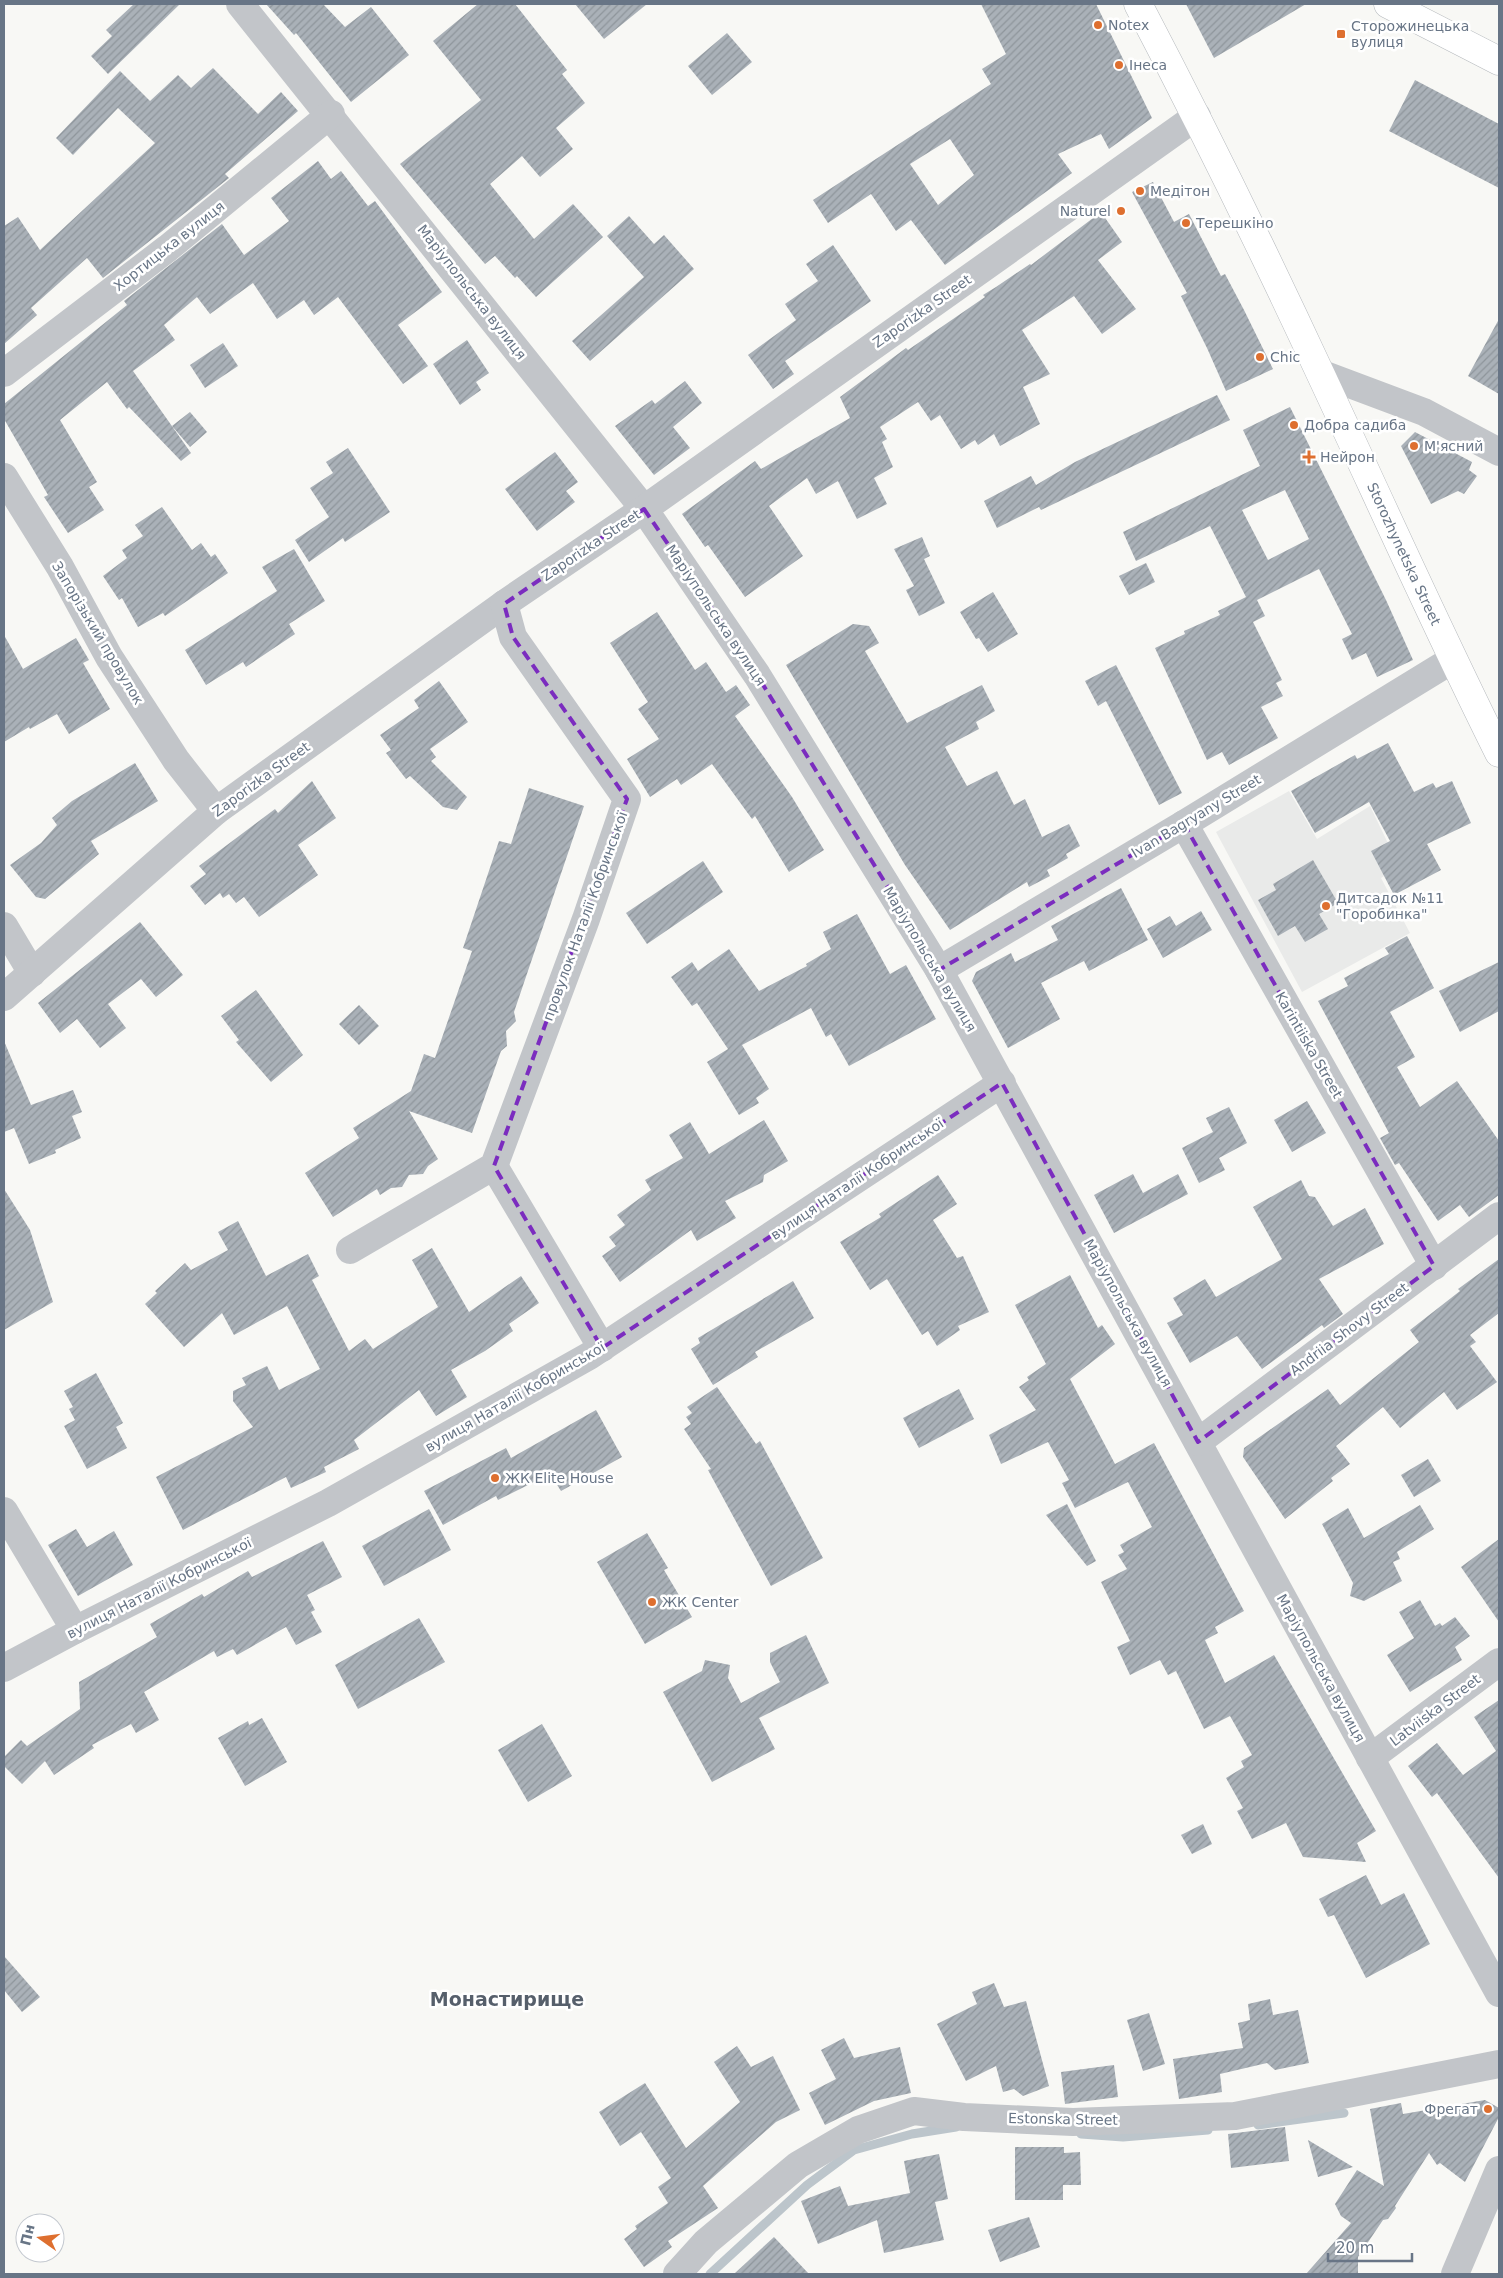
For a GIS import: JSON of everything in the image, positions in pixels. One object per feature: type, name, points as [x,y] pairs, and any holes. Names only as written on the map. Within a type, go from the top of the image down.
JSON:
[{"type":"main road","name":"Storozhynetska Street","points":[[1138,4],[1197,116],[1320,373],[1452,660],[1499,754]]},
{"type":"main road","points":[[1388,4],[1499,61]]},
{"type":"street","name":"Маріупольська вулиця","points":[[240,4],[331,114],[644,509],[757,674],[939,970],[1499,1993]]},
{"type":"street","name":"Хортицька вулиця","points":[[4,373],[168,248],[331,114]]},
{"type":"street","name":"Zaporizka Street","points":[[4,997],[216,811],[504,604],[644,509],[1197,116]]},
{"type":"street","points":[[1320,373],[1424,412],[1499,452]]},
{"type":"street","name":"Запорізький провулок","points":[[4,477],[60,567],[109,657],[176,760],[216,811]]},
{"type":"street","name":"провулок Наталії Кобринської","points":[[494,1166],[586,919],[627,799],[513,637],[504,604]]},
{"type":"street","name":"Ivan Bagryany Street","points":[[939,970],[1184,824],[1452,660]]},
{"type":"street","name":"Karintiiska Street","points":[[1184,824],[1434,1266]]},
{"type":"street","points":[[4,926],[32,973]]},
{"type":"street","name":"вулиця Наталії Кобринської","points":[[4,1668],[75,1630],[328,1503],[602,1348],[1002,1083]]},
{"type":"street","points":[[350,1250],[494,1166],[602,1348]]},
{"type":"street","name":"Andriia Shovy Street","points":[[1198,1442],[1499,1216]]},
{"type":"street","points":[[4,1511],[75,1630]]},
{"type":"street","name":"Latviiska Street","points":[[1370,1758],[1499,1662]]},
{"type":"street","name":"Estonska Street","points":[[677,2274],[706,2242],[798,2165],[858,2130],[914,2111],[964,2117],[1073,2122],[1235,2116],[1499,2064]]},
{"type":"street","points":[[1455,2274],[1499,2170]]},
{"type":"highlighted area","points":[[644,509],[757,675],[939,970],[1184,824],[1434,1266],[1198,1442],[1002,1083],[602,1348],[494,1166],[627,799],[513,637],[504,604]]},
{"type":"shaded area","name":"Дитсадок №11 \"Горобинка\"","points":[[1289,791],[1317,839],[1370,806],[1399,866],[1381,878],[1410,933],[1302,992],[1216,832]]},
{"type":"building","points":[[134,4],[180,4],[108,74],[91,56],[112,36],[106,30]]},
{"type":"building","points":[[266,4],[323,4],[345,27],[371,7],[409,55],[351,102],[296,33],[294,35]]},
{"type":"building","points":[[478,4],[515,4],[567,70],[562,74],[585,103],[556,128],[573,149],[540,177],[522,156],[490,184],[534,239],[573,204],[603,237],[536,297],[495,256],[485,264],[400,164],[481,100],[433,41]]},
{"type":"building","points":[[575,4],[647,4],[604,39]]},
{"type":"building","points":[[981,4],[1096,4],[1152,118],[1109,149],[1101,134],[1058,154],[1072,173],[945,265],[911,220],[896,231],[871,194],[828,223],[813,200],[991,84],[982,69],[1006,54]],"holes":[[[950,139],[974,175],[938,205],[910,164]]]},
{"type":"building","points":[[1186,4],[1306,4],[1214,58]]},
{"type":"building","points":[[727,33],[752,62],[712,95],[688,66]]},
{"type":"building","points":[[213,68],[258,114],[281,92],[298,111],[225,174],[229,178],[103,278],[87,258],[31,308],[37,315],[4,344],[4,226],[18,217],[40,250],[155,143],[118,108],[73,155],[56,138],[120,71],[150,101],[178,75],[191,88]]},
{"type":"building","points":[[1415,80],[1499,124],[1499,188],[1389,131]]},
{"type":"building","points":[[318,161],[331,179],[341,171],[368,206],[375,201],[442,292],[398,325],[428,366],[403,384],[338,297],[314,315],[304,300],[277,319],[253,283],[210,314],[197,297],[164,325],[175,340],[133,371],[191,453],[181,461],[129,407],[127,409],[107,382],[60,420],[97,482],[89,487],[104,510],[68,533],[44,497],[48,495],[4,419],[4,404],[127,305],[124,301],[222,224],[244,255],[289,221],[271,198]]},
{"type":"building","points":[[1153,182],[1174,222],[1189,214],[1221,276],[1225,274],[1273,369],[1226,391],[1181,296],[1187,293],[1132,192]]},
{"type":"building","points":[[1101,212],[1122,242],[1098,260],[1136,309],[1102,334],[1074,296],[1022,330],[1050,374],[1023,387],[1040,424],[1000,446],[994,434],[978,445],[975,440],[961,449],[940,415],[931,421],[918,402],[880,427],[887,439],[882,442],[893,467],[874,478],[887,504],[857,519],[838,481],[816,494],[807,478],[769,506],[803,556],[745,597],[708,545],[705,547],[682,514],[755,461],[761,469],[850,418],[840,397],[906,348],[908,350],[985,297],[983,295],[1031,265]]},
{"type":"building","points":[[629,216],[654,244],[664,235],[694,269],[590,361],[572,341],[644,277],[607,236]]},
{"type":"building","points":[[833,245],[871,301],[785,361],[794,374],[773,389],[748,355],[796,320],[785,304],[818,281],[806,264]]},
{"type":"building","points":[[1499,319],[1499,394],[1468,376]]},
{"type":"building","points":[[467,340],[489,373],[476,382],[481,390],[460,405],[433,364]]},
{"type":"building","points":[[223,343],[238,366],[205,388],[190,365]]},
{"type":"building","points":[[685,381],[702,403],[673,427],[690,448],[654,475],[615,426],[652,400],[655,404]]},
{"type":"building","points":[[1217,395],[1230,420],[1041,510],[1039,507],[997,528],[984,501],[1031,476],[1036,485],[1075,462]]},
{"type":"building","points":[[1290,407],[1386,600],[1413,660],[1377,677],[1366,653],[1352,660],[1342,639],[1352,634],[1319,569],[1257,600],[1265,616],[1253,622],[1282,680],[1276,683],[1283,696],[1261,707],[1278,738],[1229,765],[1222,752],[1207,760],[1155,648],[1185,634],[1184,631],[1220,615],[1218,611],[1246,597],[1210,526],[1136,561],[1123,532],[1260,466],[1243,430]],"holes":[[[1285,490],[1309,539],[1268,560],[1242,510]]]},
{"type":"building","points":[[190,412],[207,432],[190,447],[172,426]]},
{"type":"building","points":[[1415,432],[1472,462],[1469,470],[1477,476],[1464,494],[1458,491],[1431,504],[1401,446]]},
{"type":"building","points":[[348,448],[390,512],[345,542],[343,538],[309,562],[295,540],[329,517],[310,488],[333,473],[326,462]]},
{"type":"building","points":[[555,452],[578,482],[566,491],[575,502],[537,531],[505,489]]},
{"type":"building","points":[[162,507],[192,550],[201,543],[211,557],[215,554],[228,573],[165,616],[163,613],[138,627],[122,598],[119,600],[103,576],[127,558],[122,550],[143,536],[135,525]]},
{"type":"building","points":[[922,537],[930,556],[924,559],[945,603],[919,616],[906,590],[914,586],[894,549]]},
{"type":"building","points":[[294,549],[325,601],[289,624],[295,634],[246,667],[243,662],[206,685],[185,650],[277,591],[262,567]]},
{"type":"building","points":[[1146,563],[1155,582],[1129,595],[1119,576]]},
{"type":"building","points":[[993,592],[1018,634],[988,652],[979,638],[976,639],[960,612]]},
{"type":"building","points":[[657,612],[695,670],[706,662],[726,692],[736,685],[750,705],[735,716],[792,797],[824,850],[789,872],[755,816],[752,819],[712,764],[681,785],[677,779],[650,797],[627,759],[659,739],[638,709],[648,702],[610,643]]},
{"type":"building","points":[[853,624],[869,626],[879,643],[865,651],[907,723],[982,685],[995,711],[976,722],[979,729],[945,747],[967,786],[997,771],[1014,805],[1025,799],[1042,837],[1069,824],[1080,846],[1066,854],[1068,858],[1047,870],[1050,876],[1029,887],[1027,882],[950,930],[905,865],[786,665]]},
{"type":"building","points":[[4,635],[23,669],[76,638],[89,660],[83,663],[110,709],[69,734],[57,714],[30,729],[29,727],[4,742]]},
{"type":"building","points":[[1116,665],[1182,793],[1159,805],[1106,701],[1098,706],[1085,681]]},
{"type":"building","points":[[439,681],[468,722],[430,749],[436,757],[431,761],[467,797],[457,810],[443,807],[410,776],[406,779],[386,753],[391,750],[380,735],[419,708],[414,700]]},
{"type":"building","points":[[1388,743],[1414,792],[1433,783],[1436,788],[1452,781],[1471,823],[1427,844],[1441,870],[1394,895],[1371,851],[1390,841],[1369,802],[1315,833],[1291,791],[1355,755],[1357,759]]},
{"type":"building","points":[[135,763],[158,801],[91,841],[99,854],[45,899],[36,897],[10,865],[41,843],[57,825],[52,818],[72,801]]},
{"type":"building","points":[[312,781],[336,818],[298,845],[318,875],[259,917],[244,897],[236,903],[229,894],[223,898],[220,893],[205,905],[190,886],[206,874],[199,866],[275,809],[278,813]]},
{"type":"building","points":[[529,788],[584,806],[514,1012],[516,1021],[506,1031],[507,1046],[501,1051],[472,1133],[409,1111],[438,1159],[428,1166],[423,1174],[409,1175],[402,1187],[391,1188],[380,1195],[377,1189],[333,1217],[305,1173],[359,1138],[353,1128],[411,1091],[424,1054],[435,1058],[472,951],[463,948],[499,841],[511,844]]},
{"type":"building","points":[[1313,860],[1338,903],[1319,914],[1328,929],[1305,942],[1295,926],[1278,936],[1258,900],[1276,890],[1273,884]]},
{"type":"building","points":[[703,861],[723,892],[647,944],[626,913]]},
{"type":"building","points":[[1121,888],[1148,940],[1089,971],[1084,961],[1041,983],[1060,1019],[1008,1048],[972,981],[976,972],[1011,953],[1015,962],[1058,940],[1051,926]]},
{"type":"building","points":[[1201,911],[1212,930],[1163,958],[1147,929],[1170,916],[1176,926]]},
{"type":"building","points":[[857,914],[890,974],[906,965],[936,1019],[849,1066],[831,1034],[826,1037],[811,1008],[742,1045],[769,1089],[756,1098],[759,1103],[739,1115],[707,1062],[728,1049],[697,1003],[692,1006],[671,977],[692,962],[698,971],[729,949],[759,991],[807,966],[806,964],[831,949],[823,932]]},
{"type":"building","points":[[140,922],[183,975],[156,997],[141,979],[108,1004],[126,1028],[100,1048],[77,1019],[60,1033],[38,1003]]},
{"type":"building","points":[[1407,936],[1434,988],[1390,1012],[1415,1057],[1397,1067],[1420,1107],[1457,1081],[1499,1141],[1499,1195],[1469,1217],[1460,1205],[1438,1221],[1399,1163],[1395,1165],[1380,1138],[1389,1133],[1318,1001],[1348,986],[1344,978],[1389,954],[1385,948]]},
{"type":"building","points":[[1499,962],[1499,1011],[1460,1032],[1439,991]]},
{"type":"building","points":[[256,990],[303,1055],[271,1082],[236,1042],[239,1040],[221,1016]]},
{"type":"building","points":[[359,1005],[379,1026],[359,1045],[339,1024]]},
{"type":"building","points":[[4,1041],[31,1105],[73,1090],[82,1112],[72,1116],[81,1138],[55,1150],[56,1153],[29,1164],[14,1128],[4,1132]]},
{"type":"building","points":[[1307,1101],[1326,1133],[1292,1152],[1274,1120]]},
{"type":"building","points":[[1229,1107],[1247,1143],[1219,1158],[1225,1170],[1199,1183],[1182,1148],[1213,1132],[1206,1118]]},
{"type":"building","points":[[764,1120],[788,1161],[764,1175],[763,1182],[725,1201],[736,1218],[697,1241],[691,1230],[620,1282],[602,1256],[616,1246],[609,1237],[625,1225],[617,1215],[651,1190],[645,1180],[683,1158],[669,1135],[690,1122],[709,1154]]},
{"type":"building","points":[[1133,1174],[1143,1193],[1178,1174],[1188,1194],[1114,1233],[1094,1195]]},
{"type":"building","points":[[938,1175],[957,1204],[933,1220],[957,1258],[963,1256],[989,1312],[958,1326],[960,1330],[937,1346],[928,1331],[922,1335],[887,1279],[870,1290],[840,1242],[881,1217],[879,1214]]},
{"type":"building","points":[[1301,1180],[1309,1196],[1315,1197],[1333,1226],[1365,1208],[1384,1244],[1319,1279],[1343,1314],[1324,1328],[1322,1325],[1262,1369],[1237,1336],[1190,1363],[1167,1323],[1183,1315],[1173,1298],[1205,1279],[1216,1297],[1282,1259],[1253,1207]]},
{"type":"building","points":[[4,1189],[30,1230],[53,1302],[4,1330]]},
{"type":"building","points":[[238,1221],[266,1276],[308,1254],[319,1276],[312,1280],[349,1351],[365,1339],[373,1349],[438,1307],[412,1260],[432,1248],[469,1312],[521,1276],[539,1303],[509,1324],[513,1331],[485,1351],[451,1370],[467,1397],[436,1416],[419,1390],[354,1440],[359,1449],[324,1467],[326,1472],[291,1488],[286,1477],[183,1530],[156,1477],[253,1427],[233,1401],[233,1391],[246,1385],[242,1378],[267,1366],[279,1390],[320,1369],[287,1306],[234,1335],[222,1313],[184,1347],[145,1304],[157,1293],[155,1291],[185,1263],[191,1270],[228,1250],[218,1232]]},
{"type":"building","points":[[1499,1259],[1499,1313],[1470,1335],[1476,1342],[1470,1346],[1497,1382],[1457,1410],[1444,1392],[1400,1428],[1383,1407],[1336,1446],[1350,1464],[1331,1478],[1333,1481],[1285,1519],[1243,1457],[1244,1448],[1328,1389],[1340,1405],[1419,1342],[1410,1330],[1460,1291],[1458,1289]]},
{"type":"building","points":[[1070,1275],[1098,1328],[1102,1325],[1115,1344],[1070,1379],[1115,1464],[1154,1443],[1244,1611],[1215,1627],[1218,1633],[1205,1640],[1225,1683],[1274,1655],[1376,1831],[1357,1843],[1366,1862],[1303,1857],[1286,1823],[1252,1839],[1237,1811],[1243,1808],[1226,1778],[1244,1767],[1241,1761],[1252,1755],[1230,1716],[1204,1729],[1176,1671],[1168,1675],[1160,1660],[1130,1675],[1117,1647],[1130,1641],[1101,1582],[1127,1569],[1118,1555],[1124,1552],[1120,1545],[1152,1527],[1128,1482],[1075,1508],[1062,1483],[1069,1480],[1048,1442],[1001,1464],[989,1435],[1036,1410],[1019,1387],[1029,1380],[1027,1377],[1046,1364],[1015,1305]]},
{"type":"building","points":[[793,1281],[814,1318],[755,1352],[758,1357],[713,1385],[691,1349],[700,1343],[698,1338]]},
{"type":"building","points":[[96,1373],[123,1423],[116,1427],[127,1448],[87,1469],[64,1426],[75,1420],[69,1409],[73,1407],[64,1391]]},
{"type":"building","points":[[717,1387],[756,1444],[760,1441],[823,1558],[771,1586],[708,1470],[711,1469],[684,1429],[691,1424],[686,1417],[692,1413],[687,1407]]},
{"type":"building","points":[[959,1389],[974,1419],[919,1448],[903,1418]]},
{"type":"building","points":[[596,1410],[622,1457],[561,1491],[550,1474],[498,1500],[496,1496],[443,1525],[424,1491],[506,1448],[511,1458]]},
{"type":"building","points":[[1428,1459],[1441,1481],[1414,1497],[1401,1475]]},
{"type":"building","points":[[1067,1504],[1096,1561],[1087,1566],[1046,1515]]},
{"type":"building","points":[[1420,1505],[1434,1529],[1397,1552],[1400,1559],[1393,1562],[1402,1581],[1364,1601],[1350,1596],[1353,1583],[1322,1524],[1348,1508],[1364,1538]]},
{"type":"building","points":[[429,1509],[451,1550],[384,1586],[362,1546]]},
{"type":"building","points":[[76,1529],[87,1547],[114,1531],[133,1565],[78,1596],[48,1545]]},
{"type":"building","name":"ЖК Center","points":[[647,1533],[668,1568],[664,1570],[692,1617],[645,1644],[597,1562]]},
{"type":"building","points":[[1499,1539],[1499,1622],[1461,1567]]},
{"type":"building","points":[[323,1541],[342,1577],[307,1595],[315,1610],[311,1612],[322,1632],[296,1645],[286,1627],[237,1655],[233,1649],[217,1657],[214,1651],[144,1692],[159,1720],[136,1733],[131,1724],[92,1745],[94,1748],[54,1775],[45,1761],[22,1784],[4,1766],[4,1757],[21,1740],[27,1746],[80,1709],[79,1682],[157,1637],[150,1624],[202,1594],[204,1597],[248,1571],[252,1577]]},
{"type":"building","points":[[1420,1600],[1435,1626],[1440,1623],[1442,1626],[1455,1617],[1470,1636],[1455,1647],[1462,1660],[1410,1692],[1387,1655],[1414,1638],[1399,1612]]},
{"type":"building","points":[[419,1618],[445,1662],[358,1709],[335,1665]]},
{"type":"building","points":[[806,1635],[829,1683],[759,1718],[775,1749],[712,1782],[663,1692],[702,1671],[705,1660],[730,1665],[728,1678],[741,1703],[780,1682],[770,1662],[770,1653]]},
{"type":"building","points":[[1499,1700],[1499,1878],[1437,1793],[1432,1797],[1408,1766],[1437,1743],[1463,1775],[1496,1751],[1474,1717]]},
{"type":"building","points":[[262,1718],[287,1762],[245,1786],[218,1738],[248,1721],[249,1725]]},
{"type":"building","points":[[542,1724],[572,1776],[528,1802],[498,1750]]},
{"type":"building","points":[[1203,1824],[1212,1844],[1192,1854],[1181,1835]]},
{"type":"building","points":[[1366,1875],[1381,1905],[1404,1893],[1430,1944],[1366,1978],[1334,1915],[1328,1917],[1319,1899]]},
{"type":"building","points":[[4,1956],[40,1997],[22,2012],[4,1990]]},
{"type":"building","points":[[994,1983],[1004,2007],[1026,2001],[1049,2086],[1023,2096],[1014,2089],[1003,2092],[996,2066],[966,2081],[937,2024],[977,2004],[972,1992]]},
{"type":"building","points":[[1270,1999],[1273,2015],[1298,2010],[1309,2063],[1275,2070],[1267,2063],[1220,2074],[1222,2092],[1179,2099],[1173,2059],[1243,2048],[1238,2023],[1250,2020],[1248,2004]]},
{"type":"building","points":[[1149,2013],[1165,2064],[1143,2071],[1127,2020]]},
{"type":"building","points":[[844,2038],[854,2058],[900,2047],[911,2093],[874,2101],[825,2125],[809,2093],[836,2079],[821,2050]]},
{"type":"building","points":[[737,2046],[751,2067],[773,2056],[800,2110],[776,2122],[703,2186],[718,2208],[668,2241],[672,2247],[644,2267],[624,2239],[637,2229],[635,2226],[668,2203],[658,2187],[671,2178],[641,2132],[620,2146],[599,2112],[645,2083],[686,2148],[740,2102],[714,2062]]},
{"type":"building","points":[[1114,2065],[1118,2097],[1065,2104],[1061,2072]]},
{"type":"building","points":[[1485,2100],[1499,2108],[1499,2117],[1465,2182],[1440,2163],[1437,2165],[1429,2153],[1395,2206],[1396,2208],[1388,2219],[1383,2220],[1358,2257],[1358,2274],[1306,2274],[1351,2223],[1341,2216],[1335,2204],[1357,2170],[1384,2186],[1370,2109],[1401,2103],[1403,2114]]},
{"type":"building","points":[[1285,2127],[1289,2161],[1231,2168],[1228,2134]]},
{"type":"building","points":[[1308,2140],[1353,2167],[1318,2177]]},
{"type":"building","points":[[1015,2147],[1064,2147],[1064,2153],[1080,2152],[1081,2185],[1063,2185],[1063,2200],[1015,2200]]},
{"type":"building","points":[[939,2154],[948,2199],[935,2202],[944,2240],[884,2253],[877,2220],[818,2244],[801,2201],[840,2186],[848,2206],[910,2193],[904,2161]]},
{"type":"building","points":[[1029,2217],[1040,2247],[1000,2262],[988,2230]]},
{"type":"building","points":[[774,2237],[809,2274],[734,2274]]},
{"type":"waterway","points":[[1258,2125],[1344,2113]]},
{"type":"waterway","points":[[710,2274],[807,2185],[854,2150],[912,2134],[956,2127]]},
{"type":"waterway","points":[[1081,2134],[1123,2137],[1208,2130]]},
{"type":"place","name":"Notex","points":[[1098,25]]},
{"type":"place","name":"Сторожинецька вулиця","points":[[1341,34]]},
{"type":"place","name":"Інеса","points":[[1119,65]]},
{"type":"place","name":"Медітон","points":[[1140,191]]},
{"type":"place","name":"Naturel","points":[[1121,211]]},
{"type":"place","name":"Терешкіно","points":[[1186,223]]},
{"type":"place","name":"Chic","points":[[1260,357]]},
{"type":"place","name":"Добра садиба","points":[[1294,425]]},
{"type":"place","name":"М'ясний","points":[[1414,446]]},
{"type":"place","name":"Нейрон","points":[[1309,457]]},
{"type":"place","name":"Дитсадок №11 \"Горобинка\"","points":[[1326,906]]},
{"type":"place","name":"ЖК Elite House","points":[[495,1478]]},
{"type":"place","name":"ЖК Center","points":[[652,1602]]},
{"type":"place","name":"Фрегат","points":[[1488,2109]]},
{"type":"district","name":"Монастирище","points":[[507,1999]]}]
